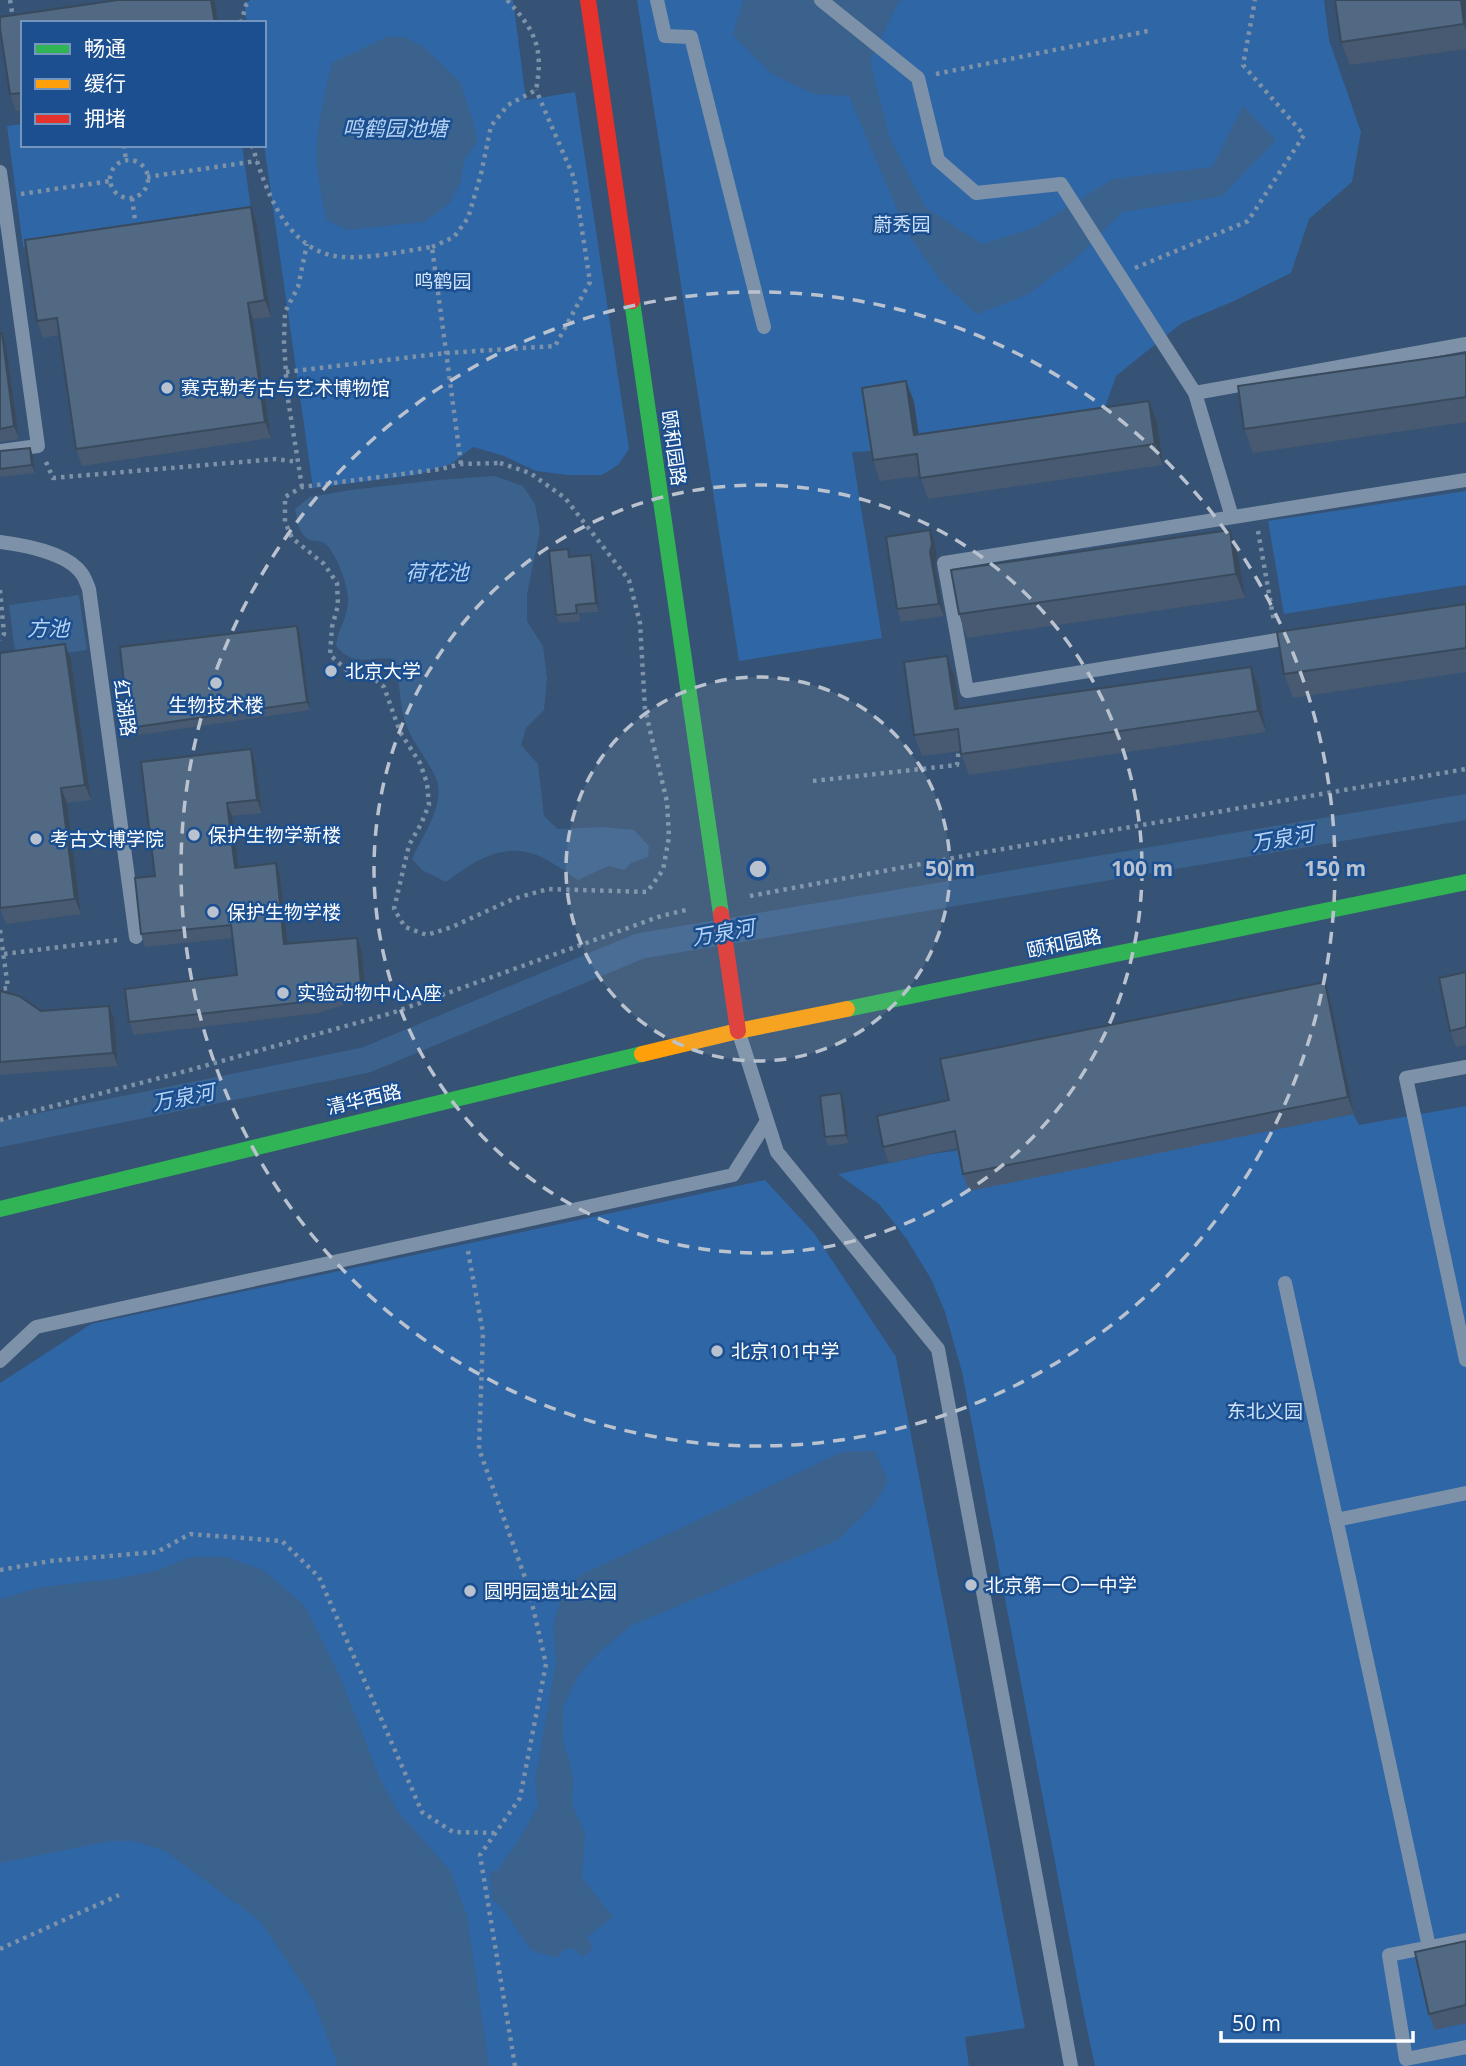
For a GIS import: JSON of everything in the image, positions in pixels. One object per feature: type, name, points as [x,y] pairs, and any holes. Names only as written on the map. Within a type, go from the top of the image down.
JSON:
[{"type":"main road","name":"颐和园路","points":[[588,0],[738,1031],[1466,882]]},
{"type":"main road","name":"清华西路","points":[[0,1209],[738,1031]]},
{"type":"lane","points":[[657,0],[665,36],[691,37],[764,327]]},
{"type":"lane","points":[[821,0],[918,78],[938,160],[976,193],[1061,184],[1195,393],[1232,517]]},
{"type":"lane","points":[[0,172],[38,446],[0,450]]},
{"type":"lane","points":[[1195,393],[1466,344]]},
{"type":"lane","points":[[1304,636],[967,691],[944,563],[1466,480]]},
{"type":"lane","name":"红湖路","points":[[0,542],[57,555],[81,572],[89,589],[136,937]]},
{"type":"lane","points":[[738,1031],[777,1152],[938,1349],[1071,2066]]},
{"type":"lane","points":[[1466,1067],[1406,1078],[1466,1360]]},
{"type":"lane","points":[[0,1361],[36,1327],[733,1175],[767,1121]]},
{"type":"lane","points":[[1285,1283],[1429,1947]]},
{"type":"lane","points":[[1336,1520],[1466,1493]]},
{"type":"lane","points":[[1466,1940],[1389,1955],[1406,2059],[1466,2047]]},
{"type":"path","points":[[10,0],[13,18]]},
{"type":"path","points":[[242,21],[246,5],[251,0]]},
{"type":"path","points":[[286,372],[446,354],[555,346],[590,282],[574,178],[536,90],[539,72],[536,42],[527,21],[507,0]]},
{"type":"path","points":[[1119,275],[1248,220],[1304,135],[1243,65],[1255,0]]},
{"type":"path","points":[[0,21],[26,16]]},
{"type":"path","points":[[918,78],[1148,31]]},
{"type":"path","points":[[253,147],[285,222],[307,244],[329,255],[356,257],[432,247],[454,237],[468,218],[491,126],[508,105],[536,90]]},
{"type":"path","points":[[124,147],[126,161]]},
{"type":"path","points":[[126,161],[142,166],[147,177],[142,192],[132,198],[120,196],[110,181],[110,175],[116,166],[126,161]]},
{"type":"path","points":[[147,177],[257,161]]},
{"type":"path","points":[[3,196],[110,181]]},
{"type":"path","points":[[132,198],[137,229]]},
{"type":"path","points":[[302,487],[286,372],[285,312],[298,287],[307,244]]},
{"type":"path","points":[[432,247],[461,464]]},
{"type":"path","points":[[38,446],[53,478],[276,459],[298,462]]},
{"type":"path","points":[[500,463],[530,473],[565,498],[629,580],[640,623],[645,709],[667,802],[669,837],[663,870],[647,892],[548,889],[513,899],[453,927],[427,935],[405,927],[394,909],[409,845],[429,805],[427,783],[421,763],[400,732],[393,706],[384,687],[370,675],[349,671],[330,655],[332,627],[338,605],[337,583],[324,564],[292,538],[285,522],[285,497],[302,487],[461,464],[500,463]]},
{"type":"path","points":[[1255,513],[1278,640]]},
{"type":"path","points":[[0,590],[4,634],[0,640]]},
{"type":"path","points":[[813,781],[957,765],[960,741]]},
{"type":"path","points":[[0,930],[8,988],[0,989]]},
{"type":"path","points":[[4,954],[136,937]]},
{"type":"path","points":[[465,1233],[483,1333],[479,1449],[528,1586],[546,1664],[520,1798],[480,1855],[515,2066]]},
{"type":"path","points":[[0,1570],[50,1561],[157,1552],[190,1534],[282,1541],[319,1577],[422,1812],[453,1832],[495,1833]]},
{"type":"path","points":[[0,1949],[119,1895]]},
{"type":"green space","name":"鸣鹤园","points":[[251,0],[513,0],[526,100],[575,92],[629,449],[618,465],[602,475],[568,475],[536,471],[504,456],[473,447],[451,464],[415,475],[313,488],[264,147],[266,21],[247,21],[244,3]]},
{"type":"green space","name":"蔚秀园","points":[[637,0],[1324,0],[1329,40],[1361,132],[1352,182],[1309,219],[1291,273],[1182,323],[1116,376],[1103,413],[931,448],[852,452],[882,638],[739,661]]},
{"type":"green space","points":[[21,124],[21,147],[242,147],[252,216],[23,247],[7,126]]},
{"type":"green space","points":[[1466,491],[1466,585],[1284,614],[1268,521]]},
{"type":"green space","name":"东北义园","points":[[1466,1106],[1466,2066],[1095,2066],[962,1372],[945,1312],[931,1279],[906,1238],[879,1204],[838,1174],[961,1150],[970,1190],[1353,1114],[1359,1125]]},
{"type":"green space","name":"圆明园遗址公园","points":[[765,1180],[814,1233],[896,1357],[1025,2028],[965,2037],[969,2066],[0,2066],[0,1383],[91,1324]]},
{"type":"water","points":[[743,0],[906,0],[899,1],[870,61],[890,139],[925,207],[982,244],[1034,228],[1113,179],[1212,167],[1243,106],[1276,140],[1222,196],[1122,212],[1075,259],[1027,295],[977,314],[940,280],[906,230],[849,96],[813,94],[771,73],[733,35]]},
{"type":"water","name":"鸣鹤园池塘","points":[[389,36],[405,37],[425,48],[460,82],[477,142],[465,159],[460,183],[450,203],[424,222],[347,230],[327,220],[319,182],[317,144],[325,93],[332,63]]},
{"type":"water","name":"荷花池","points":[[495,476],[523,486],[535,504],[540,531],[527,594],[527,621],[543,646],[547,679],[544,710],[526,728],[521,745],[538,764],[544,816],[558,829],[604,827],[634,830],[649,846],[648,857],[631,863],[624,870],[608,866],[578,880],[543,858],[530,853],[507,851],[485,857],[446,882],[422,870],[412,859],[437,806],[438,784],[407,727],[392,659],[355,659],[336,646],[348,605],[346,585],[328,547],[322,542],[310,540],[302,533],[295,509],[310,497],[350,490]]},
{"type":"water","name":"方池","points":[[79,595],[87,650],[16,660],[9,605]]},
{"type":"water","points":[[875,1451],[888,1481],[875,1504],[838,1540],[632,1625],[597,1654],[578,1676],[563,1707],[563,1741],[573,1775],[572,1804],[585,1833],[582,1878],[613,1917],[587,1937],[593,1948],[583,1957],[573,1948],[563,1950],[557,1958],[531,1950],[499,1904],[492,1900],[490,1871],[497,1871],[538,1806],[535,1780],[556,1663],[553,1625],[563,1592],[581,1575],[842,1452]]},
{"type":"water","points":[[191,1557],[226,1557],[263,1570],[305,1606],[339,1674],[380,1779],[399,1813],[450,1870],[467,1916],[489,2066],[338,2066],[314,2002],[260,1921],[165,1851],[134,1841],[110,1841],[0,1863],[0,1599],[41,1587],[115,1579],[155,1571]]},
{"type":"building","points":[[118,0],[211,0],[215,21],[21,21],[21,93],[10,94],[0,17]]},
{"type":"building","points":[[1335,0],[1461,0],[1464,24],[1341,42]]},
{"type":"building","name":"赛克勒考古与艺术博物馆","points":[[251,207],[265,300],[248,303],[265,422],[76,449],[57,318],[37,321],[25,240]]},
{"type":"building","points":[[0,333],[14,426],[0,429]]},
{"type":"building","points":[[1466,353],[1466,397],[1244,429],[1238,386]]},
{"type":"building","points":[[906,381],[914,435],[1149,401],[1155,444],[920,478],[917,454],[873,460],[862,388]]},
{"type":"building","points":[[30,448],[32,465],[0,469],[0,451]]},
{"type":"building","points":[[930,530],[930,552],[939,604],[897,609],[886,537]]},
{"type":"building","points":[[1230,530],[1236,574],[959,614],[951,570]]},
{"type":"building","points":[[568,549],[569,557],[591,555],[596,603],[576,605],[577,613],[556,615],[549,551]]},
{"type":"building","points":[[1466,604],[1466,648],[1284,674],[1277,632]]},
{"type":"building","name":"生物技术楼","points":[[297,626],[307,702],[129,728],[120,647]]},
{"type":"building","name":"考古文博学院","points":[[65,644],[85,785],[61,788],[75,899],[0,908],[0,653]]},
{"type":"building","points":[[947,656],[955,709],[1251,667],[1258,711],[961,754],[958,729],[914,735],[904,662]]},
{"type":"building","points":[[251,749],[257,800],[227,803],[235,868],[276,863],[284,944],[357,938],[361,985],[313,1001],[129,1022],[125,989],[237,975],[231,925],[141,934],[135,878],[155,876],[141,762]]},
{"type":"building","points":[[1466,972],[1466,1027],[1450,1031],[1439,978]]},
{"type":"building","points":[[1325,982],[1348,1097],[963,1174],[955,1131],[883,1147],[877,1116],[949,1100],[940,1059]]},
{"type":"building","points":[[0,991],[19,996],[41,1011],[109,1006],[113,1053],[0,1062]]},
{"type":"building","points":[[841,1093],[846,1135],[825,1137],[820,1096]]},
{"type":"building","points":[[1466,1941],[1466,2005],[1429,2014],[1415,1952]]},
{"type":"waterway","name":"万泉河","points":[[0,1134],[366,1060],[640,946],[1466,807]]},
{"type":"traffic: fast","points":[[632,301],[721,914]]},
{"type":"traffic: fast","points":[[847,1009],[1466,882]]},
{"type":"traffic: fast","points":[[0,1209],[642,1054]]},
{"type":"traffic: slow","points":[[642,1054],[847,1009]]},
{"type":"traffic: jam","points":[[588,0],[632,301]]},
{"type":"traffic: jam","points":[[721,914],[738,1031]]},
{"type":"place","name":"赛克勒考古与艺术博物馆","points":[[167,388]]},
{"type":"place","name":"北京大学","points":[[331,671]]},
{"type":"place","name":"生物技术楼","points":[[216,683]]},
{"type":"place","name":"保护生物学新楼","points":[[194,835]]},
{"type":"place","name":"考古文博学院","points":[[36,839]]},
{"type":"place","name":"保护生物学楼","points":[[213,912]]},
{"type":"place","name":"实验动物中心A座","points":[[283,993]]},
{"type":"place","name":"北京101中学","points":[[717,1351]]},
{"type":"place","name":"北京第一〇一中学","points":[[971,1585]]},
{"type":"place","name":"圆明园遗址公园","points":[[470,1591]]}]
